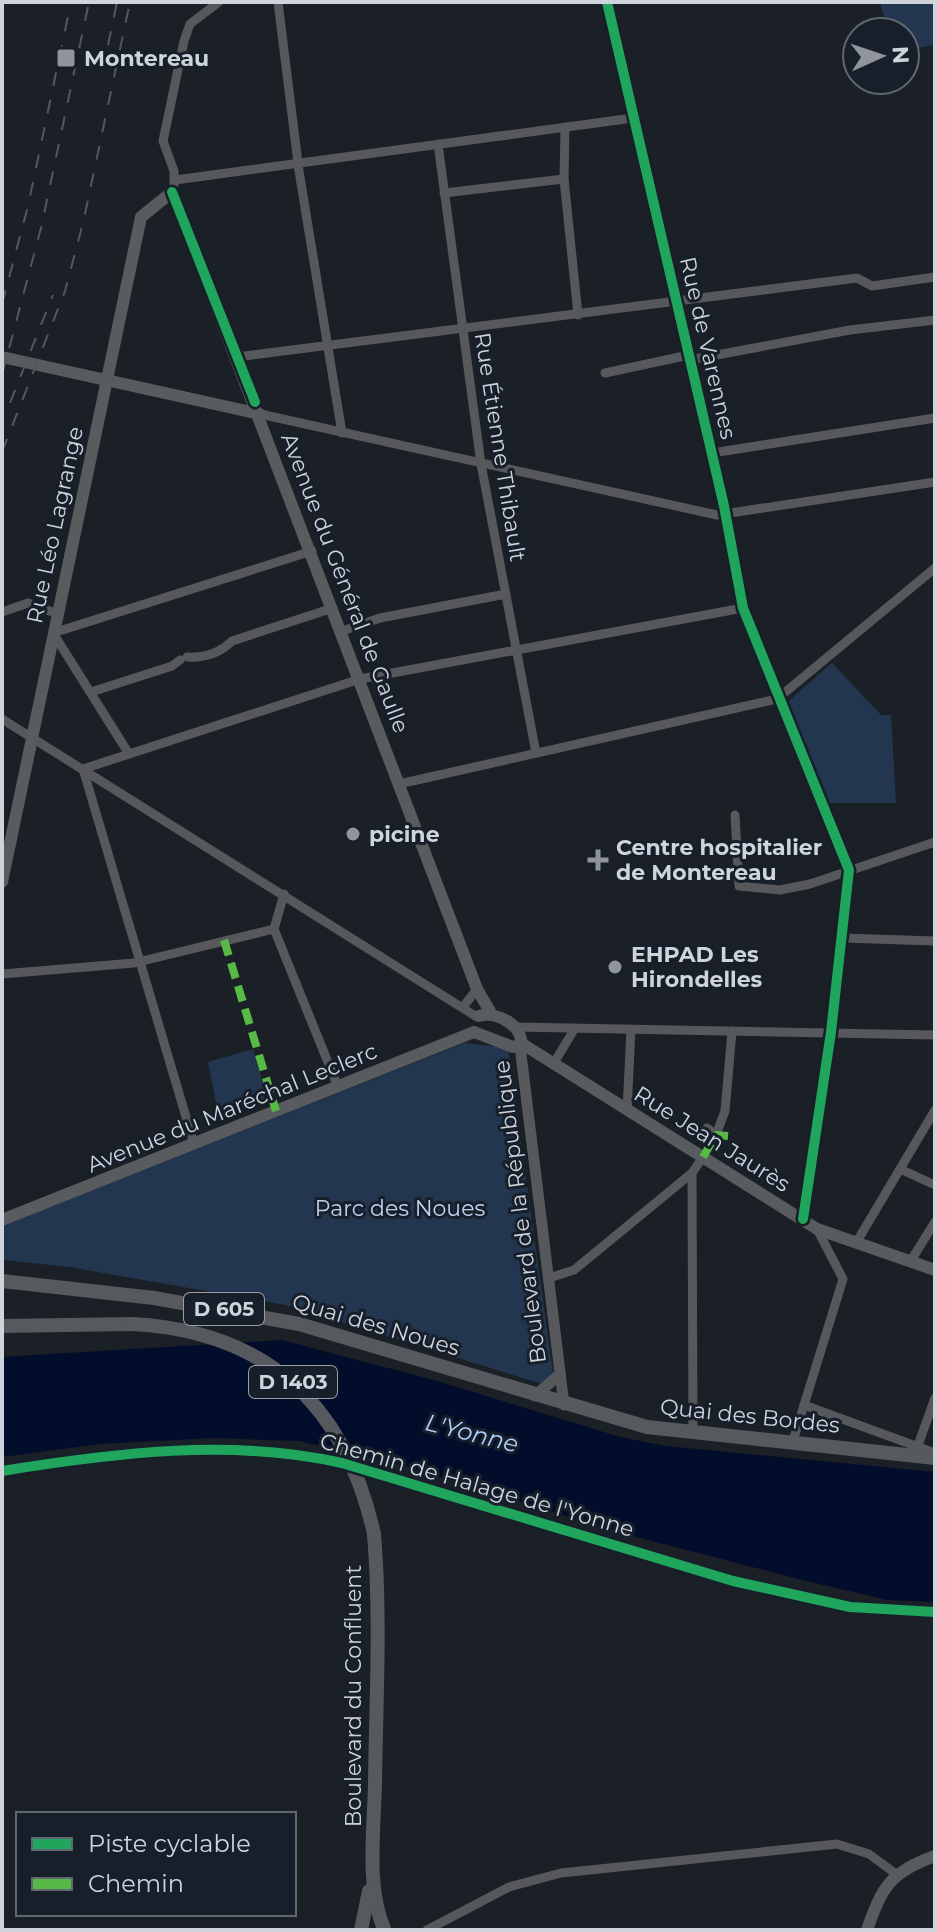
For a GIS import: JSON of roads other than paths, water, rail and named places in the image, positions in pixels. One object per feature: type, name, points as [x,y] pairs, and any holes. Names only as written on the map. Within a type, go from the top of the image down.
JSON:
[{"type":"main road","name":"Avenue du Général de Gaulle","points":[[174,186],[477,989],[483,1016],[474,1032]]},
{"type":"main road","name":"Rue Léo Lagrange","points":[[2,882],[141,217],[174,186]]},
{"type":"main road","points":[[2,357],[260,414]]},
{"type":"main road","points":[[483,1016],[516,1027],[522,1035],[520,1044]]},
{"type":"main road","name":"Avenue du Maréchal Leclerc","points":[[3,1221],[474,1032]]},
{"type":"main road","name":"Rue Jean Jaurès","points":[[474,1032],[483,1039],[520,1044],[554,1063],[817,1229],[935,1270]]},
{"type":"main road","name":"D 605","points":[[2,1271],[31,1283]]},
{"type":"main road","name":"D 605","points":[[2,1281],[31,1283]]},
{"type":"main road","name":"Quai des Noues","points":[[31,1283],[216,1308],[299,1324],[564,1405]]},
{"type":"main road","name":"D 1403","points":[[2,1326],[45,1327]]},
{"type":"main road","name":"Boulevard du Confluent","points":[[45,1327],[168,1326],[225,1341],[264,1360],[294,1383],[340,1437],[359,1477],[374,1534],[377,1669],[373,1859],[378,1914],[385,1930]]},
{"type":"main road","name":"D 1403","points":[[2,1334],[45,1327]]},
{"type":"main road","name":"Quai des Bordes","points":[[564,1405],[647,1427],[693,1434],[792,1444],[916,1450],[935,1456]]},
{"type":"main road","points":[[867,1930],[884,1888],[896,1874],[935,1856]]},
{"type":"main road","name":"Boulevard du Confluent","points":[[363,1930],[373,1859]]},
{"type":"main road","points":[[363,1930],[385,1930]]},
{"type":"street","points":[[219,2],[190,24],[184,41],[163,141],[174,186],[298,163],[633,118]]},
{"type":"street","points":[[278,2],[298,163],[342,433]]},
{"type":"street","name":"Rue de Varennes","points":[[607,2],[726,514],[743,608],[777,699],[849,870]]},
{"type":"street","points":[[565,127],[564,179],[578,315]]},
{"type":"street","name":"Rue Étienne Thibault","points":[[438,144],[481,464],[536,753]]},
{"type":"street","points":[[444,193],[564,179]]},
{"type":"street","points":[[237,357],[857,278],[872,286],[935,277]]},
{"type":"street","points":[[605,373],[850,330],[935,320]]},
{"type":"street","points":[[260,414],[701,512],[726,514],[935,482]]},
{"type":"street","points":[[712,453],[935,418]]},
{"type":"street","points":[[129,754],[53,633],[312,551]]},
{"type":"street","points":[[399,784],[777,699],[935,568]]},
{"type":"street","points":[[342,631],[380,618],[506,594]]},
{"type":"street","points":[[2,612],[28,603],[58,614]]},
{"type":"street","points":[[91,692],[172,666],[184,658],[200,658],[224,649],[232,641],[333,608]]},
{"type":"street","points":[[83,769],[360,679],[743,608]]},
{"type":"street","points":[[2,719],[463,1007],[483,1016]]},
{"type":"street","points":[[83,769],[194,1144]]},
{"type":"street","points":[[735,815],[739,886],[780,890],[935,842]]},
{"type":"street","points":[[803,1219],[831,1032],[849,870]]},
{"type":"street","points":[[284,894],[274,929],[338,1087]]},
{"type":"street","points":[[2,974],[139,961],[274,929]]},
{"type":"street","points":[[842,938],[935,941]]},
{"type":"street","points":[[463,1007],[477,989]]},
{"type":"street","points":[[516,1027],[935,1035]]},
{"type":"street","points":[[554,1063],[575,1028]]},
{"type":"street","points":[[627,1111],[631,1029]]},
{"type":"street","points":[[707,1128],[716,1135],[725,1111],[732,1031]]},
{"type":"street","name":"Boulevard de la République","points":[[520,1044],[564,1405]]},
{"type":"street","points":[[856,1243],[935,1110]]},
{"type":"street","points":[[549,1278],[574,1270],[692,1173],[703,1157]]},
{"type":"street","points":[[900,1169],[935,1185]]},
{"type":"street","points":[[692,1173],[693,1434]]},
{"type":"street","points":[[910,1262],[935,1222]]},
{"type":"street","points":[[792,1444],[843,1279],[817,1229]]},
{"type":"street","name":"Boulevard de la République","points":[[535,1396],[560,1374]]},
{"type":"street","points":[[804,1405],[916,1450],[935,1398]]},
{"type":"street","name":"Chemin de Halage de l'Yonne","points":[[2,1471],[179,1451],[238,1449],[299,1455],[342,1463],[733,1581],[850,1607],[935,1612]]},
{"type":"street","points":[[427,1930],[498,1891],[561,1873],[837,1844],[869,1854],[896,1874]]},
{"type":"water","name":"L'Yonne","points":[[282,1340],[437,1381],[620,1437],[666,1446],[935,1472],[935,1602],[888,1600],[806,1581],[625,1534],[392,1462],[299,1441],[214,1438],[100,1444],[2,1457],[2,1357]]},
{"type":"railway","points":[[2,304],[28,206],[71,2]]},
{"type":"railway","points":[[2,375],[41,228],[89,2]]},
{"type":"railway","points":[[108,45],[117,2]]},
{"type":"railway","points":[[2,452],[65,291],[83,223],[130,2]]},
{"type":"railway","points":[[10,403],[53,295]]},
{"type":"place","name":"Montereau","points":[[66,58]]},
{"type":"place","name":"picine","points":[[353,834]]},
{"type":"place","name":"Centre hospitalier de Montereau","points":[[598,860]]},
{"type":"place","name":"EHPAD Les Hirondelles","points":[[615,967]]},
{"type":"park label","name":"Parc des Noues","points":[[400,1208]]}]
